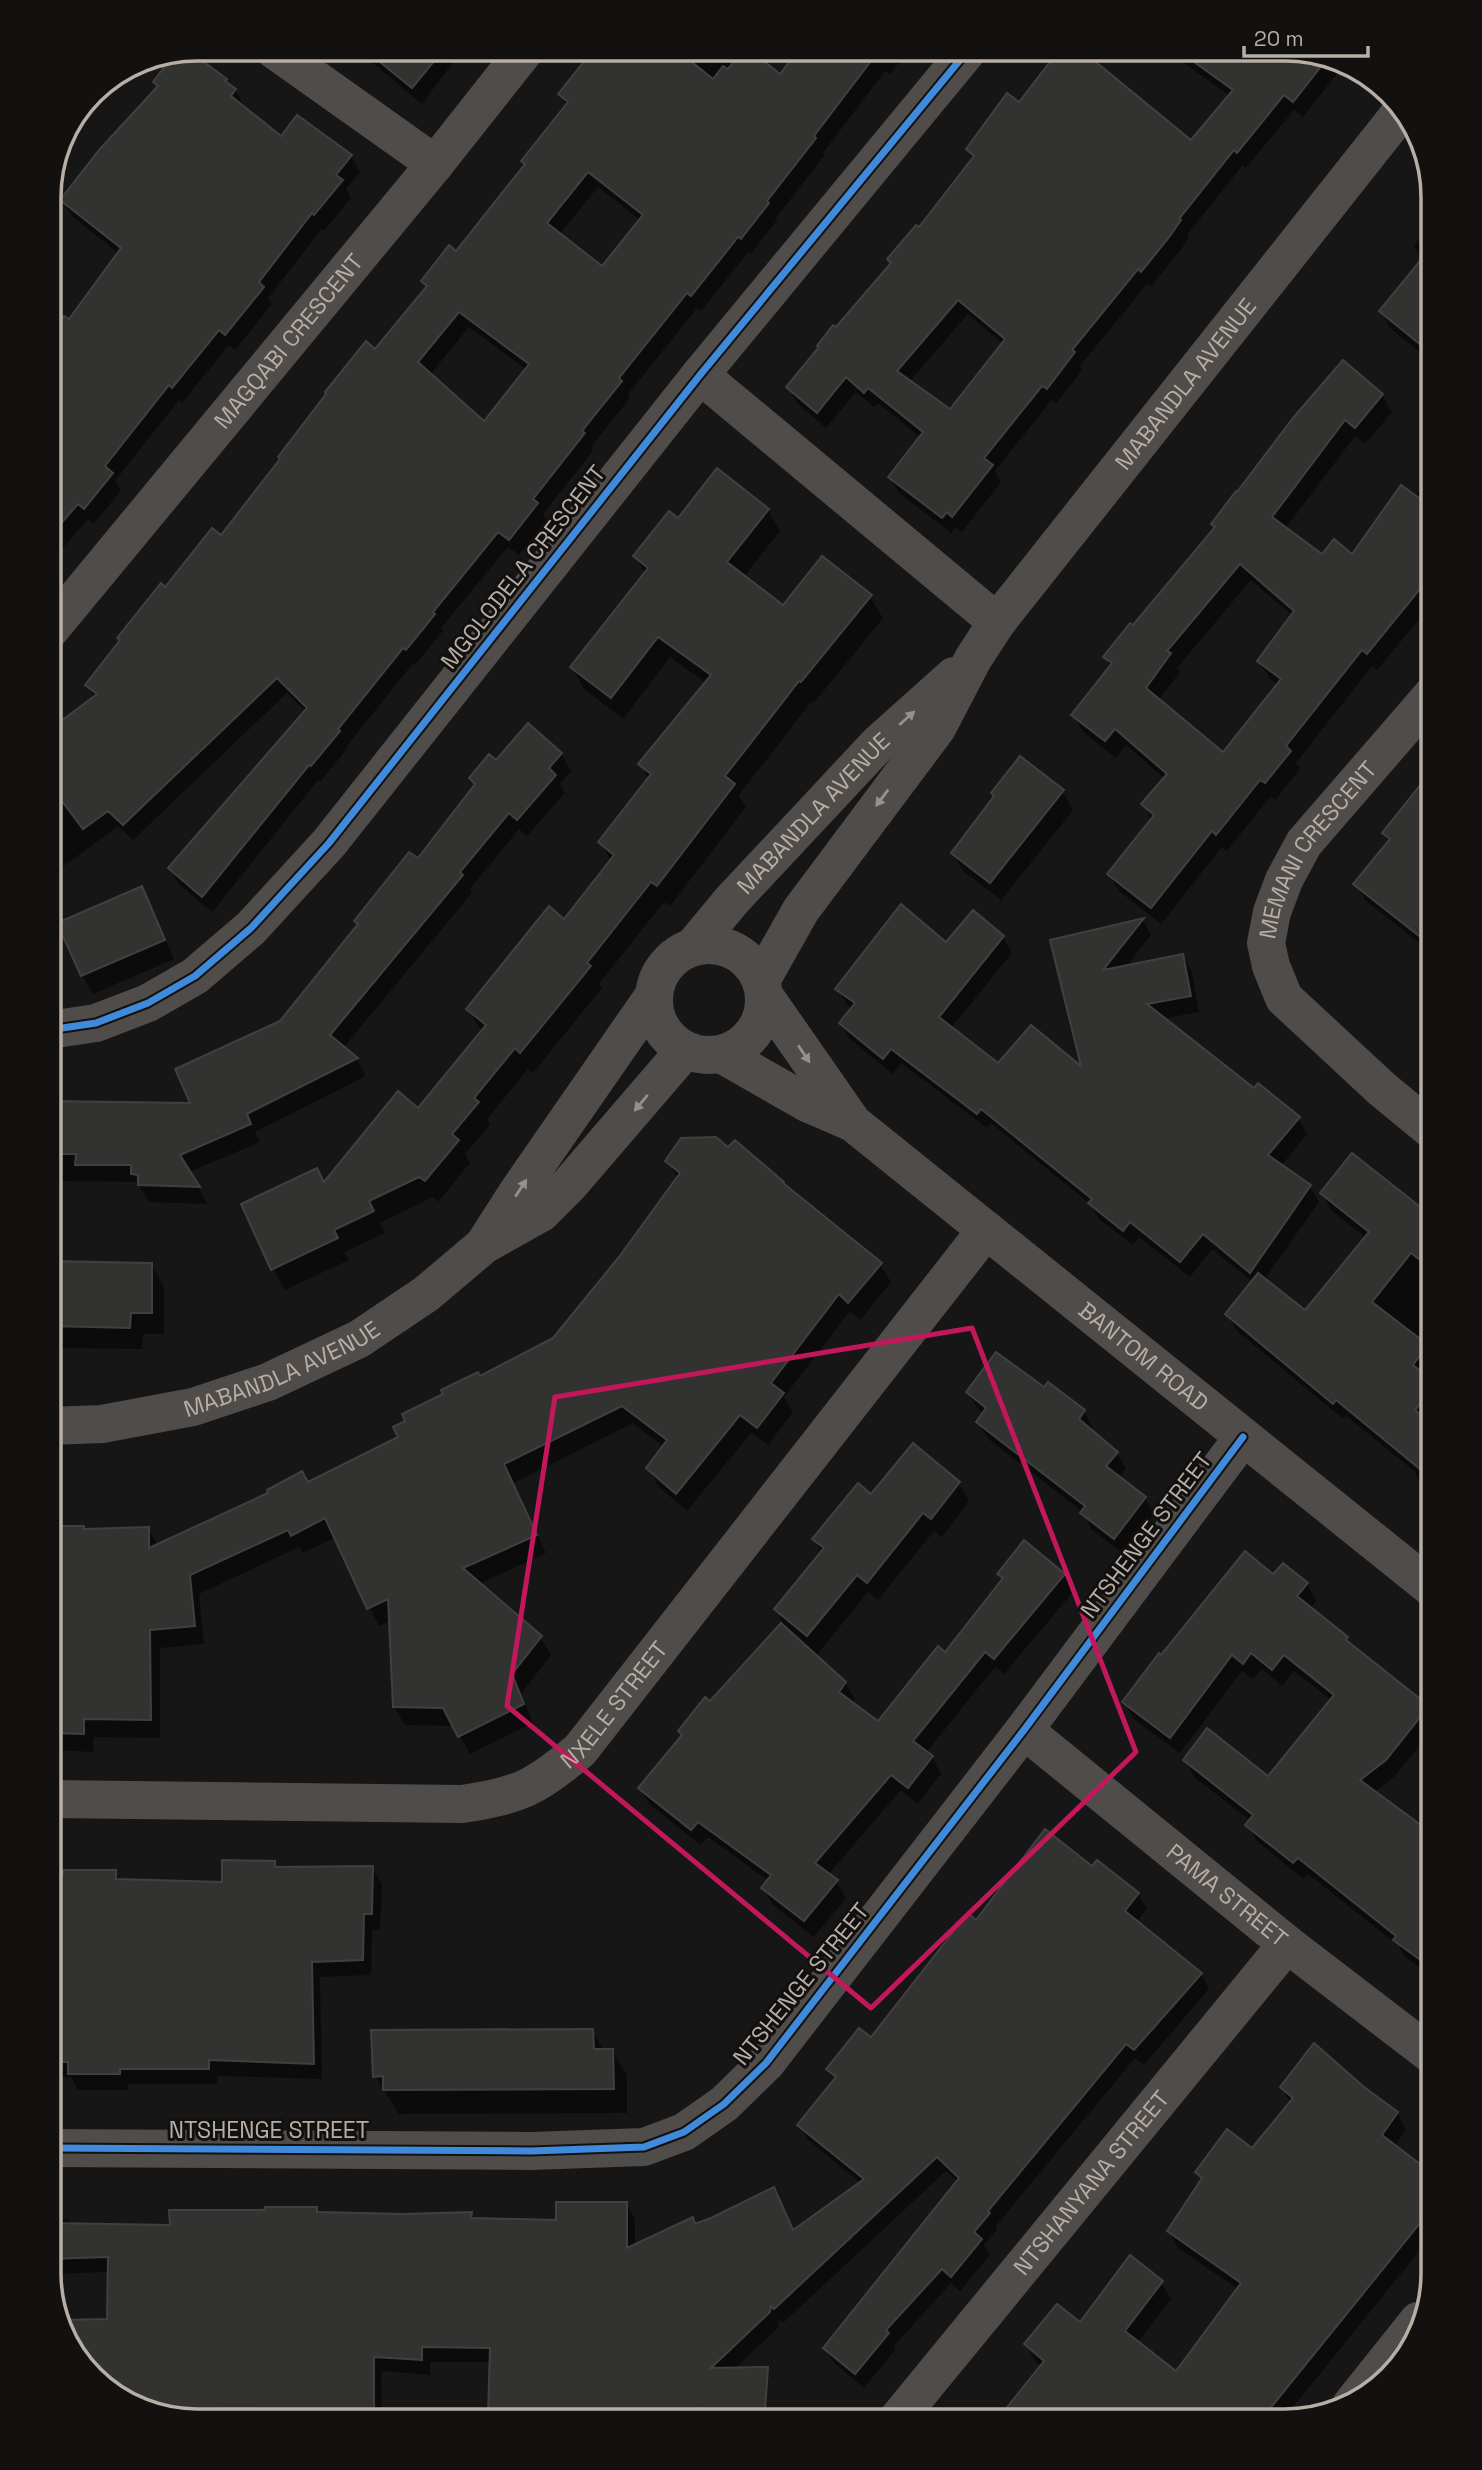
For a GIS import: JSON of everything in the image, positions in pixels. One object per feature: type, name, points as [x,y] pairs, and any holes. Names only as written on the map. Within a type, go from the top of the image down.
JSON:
[{"type":"street","points":[[291,62],[435,164]]},
{"type":"street","name":"MAGQABI CRESCENT","points":[[62,616],[435,164],[516,62]]},
{"type":"street","name":"MGOLODELA CRESCENT","points":[[62,1028],[96,1023],[148,1003],[195,976],[251,929],[329,843],[700,375],[958,62]]},
{"type":"street","name":"MABANDLA AVENUE","points":[[764,989],[800,910],[937,728],[973,660],[997,622],[1396,119]]},
{"type":"street","points":[[700,375],[997,622]]},
{"type":"street","name":"MABANDLA AVENUE","points":[[693,947],[732,900],[877,744],[973,660]]},
{"type":"street","name":"MEMANI CRESCENT","points":[[1421,708],[1304,843],[1284,880],[1272,912],[1266,943],[1271,966],[1284,998],[1382,1090],[1421,1121]]},
{"type":"street","points":[[714,945],[733,950],[751,962],[764,989],[763,1017],[754,1034],[740,1047],[723,1055],[704,1056],[685,1050],[670,1039],[659,1024],[652,998],[663,969],[676,955],[693,947],[714,945]]},
{"type":"street","name":"BANTOM ROAD","points":[[764,989],[853,1123]]},
{"type":"street","name":"MABANDLA AVENUE","points":[[484,1245],[652,998]]},
{"type":"street","name":"MABANDLA AVENUE","points":[[61,1426],[102,1424],[193,1407],[268,1382],[359,1339],[426,1294],[484,1245],[541,1213],[569,1185],[685,1050]]},
{"type":"street","name":"BANTOM ROAD","points":[[723,1055],[807,1103],[853,1123],[1421,1579]]},
{"type":"street","name":"NXELE STREET","points":[[61,1799],[463,1804],[501,1798],[531,1787],[554,1773],[580,1750],[986,1230]]},
{"type":"street","name":"NTSHENGE STREET","points":[[61,2148],[531,2151],[644,2147],[684,2132],[724,2104],[766,2063],[1024,1730],[1243,1437]]},
{"type":"street","name":"PAMA STREET","points":[[1024,1730],[1287,1944],[1421,2047]]},
{"type":"street","name":"NTSHANYANA STREET","points":[[906,2409],[1287,1944]]},
{"type":"street","points":[[1376,2374],[1404,2338]]},
{"type":"highlighted area","points":[[972,1328],[1136,1752],[871,2008],[507,1706],[555,1397]]},
{"type":"building","points":[[204,62],[236,89],[231,96],[281,136],[297,115],[352,155],[336,175],[343,180],[314,215],[312,213],[259,282],[264,287],[225,335],[219,330],[172,388],[169,385],[105,466],[113,473],[84,509],[78,504],[62,522],[62,319],[64,316],[69,319],[121,248],[62,202],[62,197],[100,149],[158,86],[153,82],[166,65]]},
{"type":"building","points":[[380,62],[433,62],[412,88]]},
{"type":"building","points":[[584,62],[692,62],[713,79],[723,66],[728,69],[733,62],[765,62],[780,74],[789,62],[870,62],[741,239],[738,237],[691,296],[687,293],[619,378],[622,381],[533,499],[538,503],[509,540],[498,532],[406,650],[403,648],[338,729],[340,731],[311,766],[309,765],[202,897],[168,868],[307,708],[277,678],[123,825],[108,811],[83,829],[62,801],[62,720],[97,694],[85,685],[120,640],[117,638],[161,583],[165,587],[212,528],[221,535],[280,459],[278,457],[325,392],[366,341],[375,349],[427,286],[421,281],[449,245],[456,251],[525,164],[521,161],[568,102],[558,94]],"holes":[[[588,172],[643,215],[602,266],[547,223]],[[459,312],[529,364],[484,421],[418,362]]]},
{"type":"building","points":[[1050,62],[1096,62],[1191,140],[1233,90],[1194,62],[1294,62],[1321,66],[1293,102],[1284,95],[1237,153],[1234,150],[1141,272],[1138,269],[1072,350],[1075,352],[1047,389],[1042,386],[984,458],[993,465],[952,517],[947,512],[942,518],[888,477],[923,432],[868,388],[864,393],[846,377],[817,413],[786,387],[819,347],[817,346],[833,325],[836,327],[891,263],[887,259],[916,225],[919,227],[974,156],[966,149],[1007,93],[1019,102]],"holes":[[[958,300],[1005,339],[950,409],[897,371]]]},
{"type":"building","points":[[1421,260],[1421,345],[1379,311]]},
{"type":"building","points":[[1343,360],[1383,394],[1355,428],[1345,420],[1272,517],[1322,554],[1334,539],[1352,554],[1401,485],[1421,499],[1421,588],[1367,654],[1362,650],[1286,746],[1291,751],[1265,783],[1260,780],[1216,835],[1212,831],[1151,908],[1107,874],[1154,815],[1141,804],[1167,774],[1115,729],[1105,741],[1071,715],[1112,663],[1103,657],[1215,527],[1211,524],[1293,418]],"holes":[[[1240,564],[1294,611],[1257,661],[1281,679],[1223,752],[1146,688],[1171,653],[1167,651]]]},
{"type":"building","points":[[717,468],[769,509],[727,562],[783,605],[822,556],[872,595],[801,682],[799,681],[725,776],[735,784],[657,886],[651,882],[587,963],[591,966],[520,1053],[515,1048],[474,1098],[479,1102],[452,1134],[459,1140],[425,1181],[419,1177],[369,1201],[374,1211],[334,1230],[338,1238],[271,1270],[241,1204],[317,1168],[324,1182],[398,1091],[418,1108],[486,1025],[466,1009],[549,906],[564,919],[614,855],[598,842],[651,774],[638,764],[711,675],[658,637],[611,698],[570,667],[648,568],[633,556],[669,511],[678,518]]},
{"type":"building","points":[[528,723],[562,753],[549,768],[556,775],[517,820],[509,813],[460,872],[463,875],[330,1035],[358,1058],[247,1114],[251,1124],[180,1155],[200,1187],[138,1185],[138,1175],[131,1174],[131,1165],[75,1165],[76,1154],[62,1154],[62,1101],[190,1103],[175,1069],[280,1021],[358,924],[354,921],[409,852],[418,858],[475,784],[469,778],[489,754],[496,760]]},
{"type":"building","points":[[1020,756],[1064,790],[990,883],[951,853],[994,796],[991,793]]},
{"type":"building","points":[[1421,784],[1421,938],[1353,884],[1390,839],[1382,833]]},
{"type":"building","points":[[142,886],[165,940],[81,976],[62,933],[62,921]]},
{"type":"building","points":[[901,904],[946,942],[973,910],[1004,936],[939,1017],[998,1063],[1031,1025],[1081,1066],[1050,940],[1144,918],[1103,970],[1183,954],[1191,996],[1147,1004],[1254,1088],[1258,1083],[1300,1117],[1268,1155],[1311,1185],[1250,1273],[1203,1234],[1180,1262],[1130,1222],[1123,1231],[1088,1203],[1092,1199],[981,1109],[977,1114],[891,1049],[883,1059],[839,1023],[855,1003],[835,989]]},
{"type":"building","points":[[716,1137],[728,1147],[735,1140],[783,1183],[882,1263],[848,1303],[839,1294],[771,1383],[784,1393],[757,1428],[740,1415],[676,1494],[646,1468],[667,1440],[622,1406],[504,1464],[537,1535],[463,1568],[542,1636],[512,1674],[524,1704],[458,1737],[443,1708],[393,1707],[388,1599],[367,1609],[325,1518],[291,1536],[288,1530],[190,1575],[195,1626],[150,1630],[151,1720],[84,1719],[84,1734],[61,1733],[61,1526],[84,1526],[84,1529],[149,1527],[149,1548],[268,1493],[267,1490],[302,1471],[308,1482],[398,1437],[393,1427],[405,1421],[402,1414],[443,1394],[441,1390],[478,1372],[480,1376],[553,1338],[619,1257],[680,1173],[665,1161],[681,1138]]},
{"type":"building","points":[[1352,1153],[1421,1208],[1421,1261],[1411,1253],[1372,1302],[1421,1340],[1421,1354],[1413,1365],[1421,1371],[1421,1403],[1415,1410],[1421,1415],[1421,1470],[1336,1400],[1333,1404],[1225,1314],[1258,1273],[1305,1310],[1369,1232],[1320,1193]]},
{"type":"building","points":[[61,1261],[152,1263],[152,1313],[131,1313],[130,1328],[61,1326]]},
{"type":"building","points":[[996,1352],[1044,1387],[1048,1382],[1085,1410],[1079,1419],[1118,1452],[1106,1466],[1146,1497],[1114,1539],[1080,1513],[1085,1506],[976,1422],[986,1408],[966,1392]]},
{"type":"building","points":[[913,1443],[960,1482],[931,1519],[923,1513],[867,1583],[857,1575],[807,1636],[774,1609],[824,1548],[812,1539],[858,1483],[871,1494]]},
{"type":"building","points":[[1024,1540],[1065,1574],[994,1659],[985,1652],[913,1741],[933,1756],[908,1788],[891,1775],[815,1863],[838,1880],[804,1921],[761,1888],[771,1875],[698,1822],[691,1830],[638,1788],[682,1735],[678,1731],[705,1697],[710,1701],[781,1623],[846,1682],[839,1692],[878,1721],[938,1646],[945,1652],[1003,1578],[997,1574]]},
{"type":"building","points":[[1245,1551],[1273,1574],[1283,1563],[1308,1583],[1297,1596],[1348,1637],[1346,1640],[1421,1700],[1421,1716],[1386,1760],[1360,1780],[1421,1825],[1421,1960],[1393,1940],[1396,1936],[1298,1858],[1293,1863],[1245,1825],[1253,1815],[1183,1760],[1207,1728],[1268,1776],[1334,1695],[1284,1655],[1272,1670],[1251,1653],[1243,1664],[1232,1655],[1170,1738],[1122,1702],[1159,1653],[1161,1655]]},
{"type":"building","points":[[1045,1829],[1092,1866],[1097,1860],[1139,1893],[1125,1911],[1202,1973],[1134,2050],[1126,2044],[988,2211],[990,2213],[974,2232],[982,2239],[951,2277],[942,2269],[886,2330],[889,2333],[855,2374],[823,2348],[959,2178],[937,2157],[774,2309],[771,2306],[770,2312],[711,2368],[768,2367],[765,2409],[488,2408],[490,2348],[422,2347],[422,2360],[374,2357],[374,2408],[188,2408],[154,2402],[122,2386],[95,2362],[75,2333],[70,2320],[107,2319],[108,2257],[61,2259],[61,2223],[170,2225],[169,2210],[264,2210],[265,2207],[317,2207],[317,2212],[472,2212],[471,2218],[556,2220],[556,2202],[627,2202],[627,2248],[693,2217],[695,2224],[711,2218],[774,2187],[793,2230],[864,2179],[797,2125],[836,2077],[826,2069],[859,2028],[871,2037],[968,1913],[976,1920]]},
{"type":"building","points":[[222,1860],[275,1861],[275,1867],[373,1866],[372,1914],[364,1914],[363,1960],[312,1962],[314,2064],[209,2060],[209,2069],[120,2069],[120,2074],[68,2074],[68,2062],[61,2062],[63,1870],[116,1870],[116,1879],[222,1882]]},
{"type":"building","points":[[593,2029],[594,2049],[613,2049],[614,2089],[383,2090],[383,2076],[373,2077],[371,2030]]},
{"type":"building","points":[[1314,2043],[1364,2087],[1398,2112],[1382,2135],[1421,2165],[1421,2222],[1270,2409],[1006,2409],[1044,2361],[1024,2344],[1057,2304],[1080,2322],[1130,2255],[1163,2281],[1125,2331],[1176,2371],[1241,2283],[1167,2231],[1202,2178],[1195,2172],[1227,2129],[1252,2148],[1293,2098],[1280,2087]]},
{"type":"cycle path","points":[[62,1028],[96,1023],[148,1003],[195,976],[251,928],[329,843],[700,375],[958,62]]},
{"type":"cycle path","points":[[61,2148],[531,2151],[644,2147],[684,2132],[724,2104],[766,2063],[1024,1730],[1243,1437]]}]
